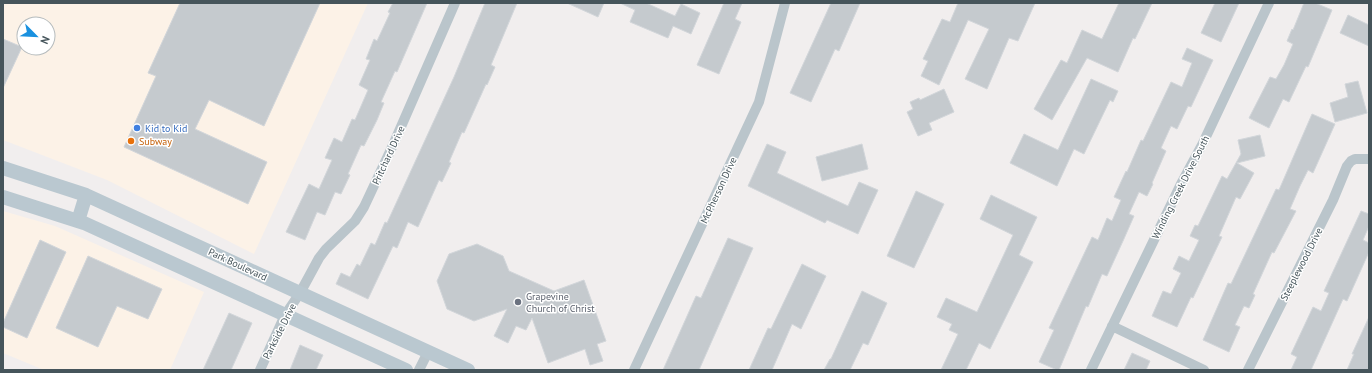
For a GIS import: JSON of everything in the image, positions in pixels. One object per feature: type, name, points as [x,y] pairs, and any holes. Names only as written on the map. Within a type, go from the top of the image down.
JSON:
[{"type":"main road","name":"Park Boulevard","points":[[3,168],[86,195],[468,370]]},
{"type":"main road","points":[[78,221],[86,195]]},
{"type":"main road","points":[[3,197],[78,221],[406,370]]},
{"type":"street","name":"Pritchard Drive","points":[[300,293],[319,258],[326,249],[355,221],[364,207],[426,73],[455,3]]},
{"type":"street","name":"McPherson Drive","points":[[634,370],[759,102],[785,3]]},
{"type":"street","name":"Winding Creek Drive South","points":[[1091,370],[1182,182],[1203,143],[1269,3]]},
{"type":"street","name":"Steeplewood Drive","points":[[1248,370],[1333,200],[1351,160],[1369,159]]},
{"type":"street","name":"Parkside Drive","points":[[260,370],[286,315],[300,293]]},
{"type":"street","points":[[1112,326],[1204,370]]},
{"type":"street","points":[[419,370],[428,352]]},
{"type":"shaded area","points":[[3,3],[368,3],[254,254],[107,180],[3,140]]},
{"type":"shaded area","points":[[3,211],[55,226],[204,292],[170,370],[44,370],[3,353]]},
{"type":"building","points":[[180,3],[320,3],[264,126],[209,100],[195,129],[267,162],[248,204],[124,147],[156,76],[148,73]]},
{"type":"building","points":[[393,3],[427,3],[397,72],[395,71],[381,102],[384,103],[377,120],[364,146],[361,145],[341,194],[335,192],[325,215],[317,212],[305,240],[286,232],[309,184],[319,189],[332,160],[325,158],[334,138],[342,142],[352,119],[355,120],[368,90],[359,85],[370,60],[366,59],[374,39],[377,41]]},
{"type":"building","points":[[485,3],[517,3],[491,65],[495,67],[464,133],[462,132],[449,162],[451,163],[442,182],[439,180],[418,227],[408,222],[397,248],[393,246],[368,299],[336,284],[341,273],[350,277],[357,264],[360,266],[371,243],[375,245],[385,222],[387,223],[454,77]]},
{"type":"building","points":[[567,3],[604,3],[598,17]]},
{"type":"building","points":[[620,3],[646,3],[675,16],[681,4],[700,13],[691,34],[673,26],[668,38],[630,22],[635,10]]},
{"type":"building","points":[[724,3],[742,3],[735,19],[741,22],[719,74],[697,65]]},
{"type":"building","points":[[831,3],[860,3],[839,51],[835,49],[811,102],[790,93]]},
{"type":"building","points":[[958,3],[1035,3],[1018,41],[1009,38],[987,89],[965,79],[989,29],[968,20],[939,85],[921,76],[928,61],[923,59],[942,19],[950,22]]},
{"type":"building","points":[[1119,3],[1152,3],[1135,39],[1133,38],[1118,72],[1087,58],[1052,120],[1034,109],[1061,60],[1067,63],[1082,30],[1102,39]]},
{"type":"building","points":[[1215,3],[1239,3],[1221,42],[1201,33]]},
{"type":"building","points":[[1304,3],[1315,3],[1332,10],[1308,67],[1306,66],[1289,102],[1283,99],[1269,128],[1249,118],[1270,77],[1276,79],[1284,65],[1293,44],[1287,41]]},
{"type":"building","points":[[1348,15],[1369,25],[1369,46],[1340,33]]},
{"type":"building","points":[[3,39],[16,44],[16,56],[18,56],[3,88]]},
{"type":"building","points":[[1187,48],[1213,60],[1191,107],[1188,106],[1177,129],[1171,126],[1161,148],[1166,151],[1152,183],[1153,184],[1147,196],[1139,192],[1129,214],[1134,216],[1107,276],[1102,274],[1088,307],[1086,306],[1059,370],[1057,370],[1039,362],[1054,330],[1049,328],[1092,237],[1098,240],[1107,218],[1112,221],[1121,200],[1114,197],[1171,82],[1182,87],[1192,63],[1182,59]]},
{"type":"building","points":[[1091,79],[1118,91],[1113,102],[1110,100],[1084,154],[1074,149],[1057,186],[1010,163],[1024,134],[1058,150]]},
{"type":"building","points":[[1358,81],[1367,113],[1335,122],[1330,103],[1348,97],[1345,84]]},
{"type":"building","points":[[944,89],[954,112],[929,123],[932,130],[918,136],[907,112],[913,109],[910,102],[919,98],[920,100]]},
{"type":"building","points":[[1312,114],[1335,124],[1313,173],[1308,170],[1300,186],[1290,209],[1296,211],[1274,253],[1272,252],[1253,294],[1255,295],[1249,308],[1244,306],[1235,325],[1240,327],[1229,352],[1203,340],[1228,283],[1231,284],[1276,189],[1279,190]]},
{"type":"building","points":[[1260,135],[1265,156],[1237,163],[1254,173],[1240,199],[1236,197],[1219,236],[1222,237],[1193,298],[1191,297],[1177,327],[1152,316],[1163,291],[1171,294],[1181,273],[1173,269],[1179,256],[1189,261],[1199,240],[1190,236],[1195,225],[1198,226],[1222,176],[1227,179],[1241,154],[1238,140]]},
{"type":"building","points":[[767,144],[786,152],[777,173],[848,206],[859,182],[878,190],[858,234],[827,220],[825,223],[748,186]]},
{"type":"building","points":[[862,144],[868,169],[822,181],[816,157]]},
{"type":"building","points":[[916,191],[944,204],[914,268],[887,256]]},
{"type":"building","points":[[991,195],[1037,217],[1019,255],[1033,262],[990,349],[979,343],[966,370],[941,370],[958,334],[949,330],[952,324],[937,317],[946,298],[977,312],[1013,235],[980,219]]},
{"type":"building","points":[[1361,211],[1369,214],[1369,226],[1363,240],[1369,243],[1369,252],[1347,301],[1343,299],[1311,370],[1291,370],[1297,357],[1291,354],[1313,307],[1321,311],[1329,293],[1324,291]]},
{"type":"building","points":[[728,238],[753,248],[699,370],[663,370],[696,296],[701,298]]},
{"type":"building","points":[[40,240],[66,252],[27,338],[3,327],[3,323]]},
{"type":"building","name":"Grapevine Church of Christ","points":[[477,244],[503,256],[509,271],[554,291],[584,280],[606,341],[597,344],[603,361],[590,365],[585,349],[548,363],[532,318],[526,330],[516,326],[508,343],[494,336],[507,309],[474,321],[447,309],[437,281],[449,254]]},
{"type":"building","points":[[88,256],[162,289],[148,319],[117,306],[98,347],[56,328]]},
{"type":"building","points":[[802,264],[826,276],[801,329],[792,324],[772,370],[749,370],[768,328],[771,329]]},
{"type":"building","points":[[862,291],[887,303],[868,345],[863,343],[850,370],[824,370],[831,359]]},
{"type":"building","points":[[229,313],[252,323],[231,370],[203,370]]},
{"type":"building","points":[[1369,317],[1369,370],[1347,370],[1354,354],[1352,354]]},
{"type":"building","points":[[300,345],[323,355],[316,370],[290,370]]},
{"type":"building","points":[[1132,353],[1150,361],[1146,370],[1124,370]]},
{"type":"place","name":"Kid to Kid","points":[[137,128]]},
{"type":"place","name":"Subway","points":[[131,141]]},
{"type":"place","name":"Grapevine Church of Christ","points":[[518,302]]}]
